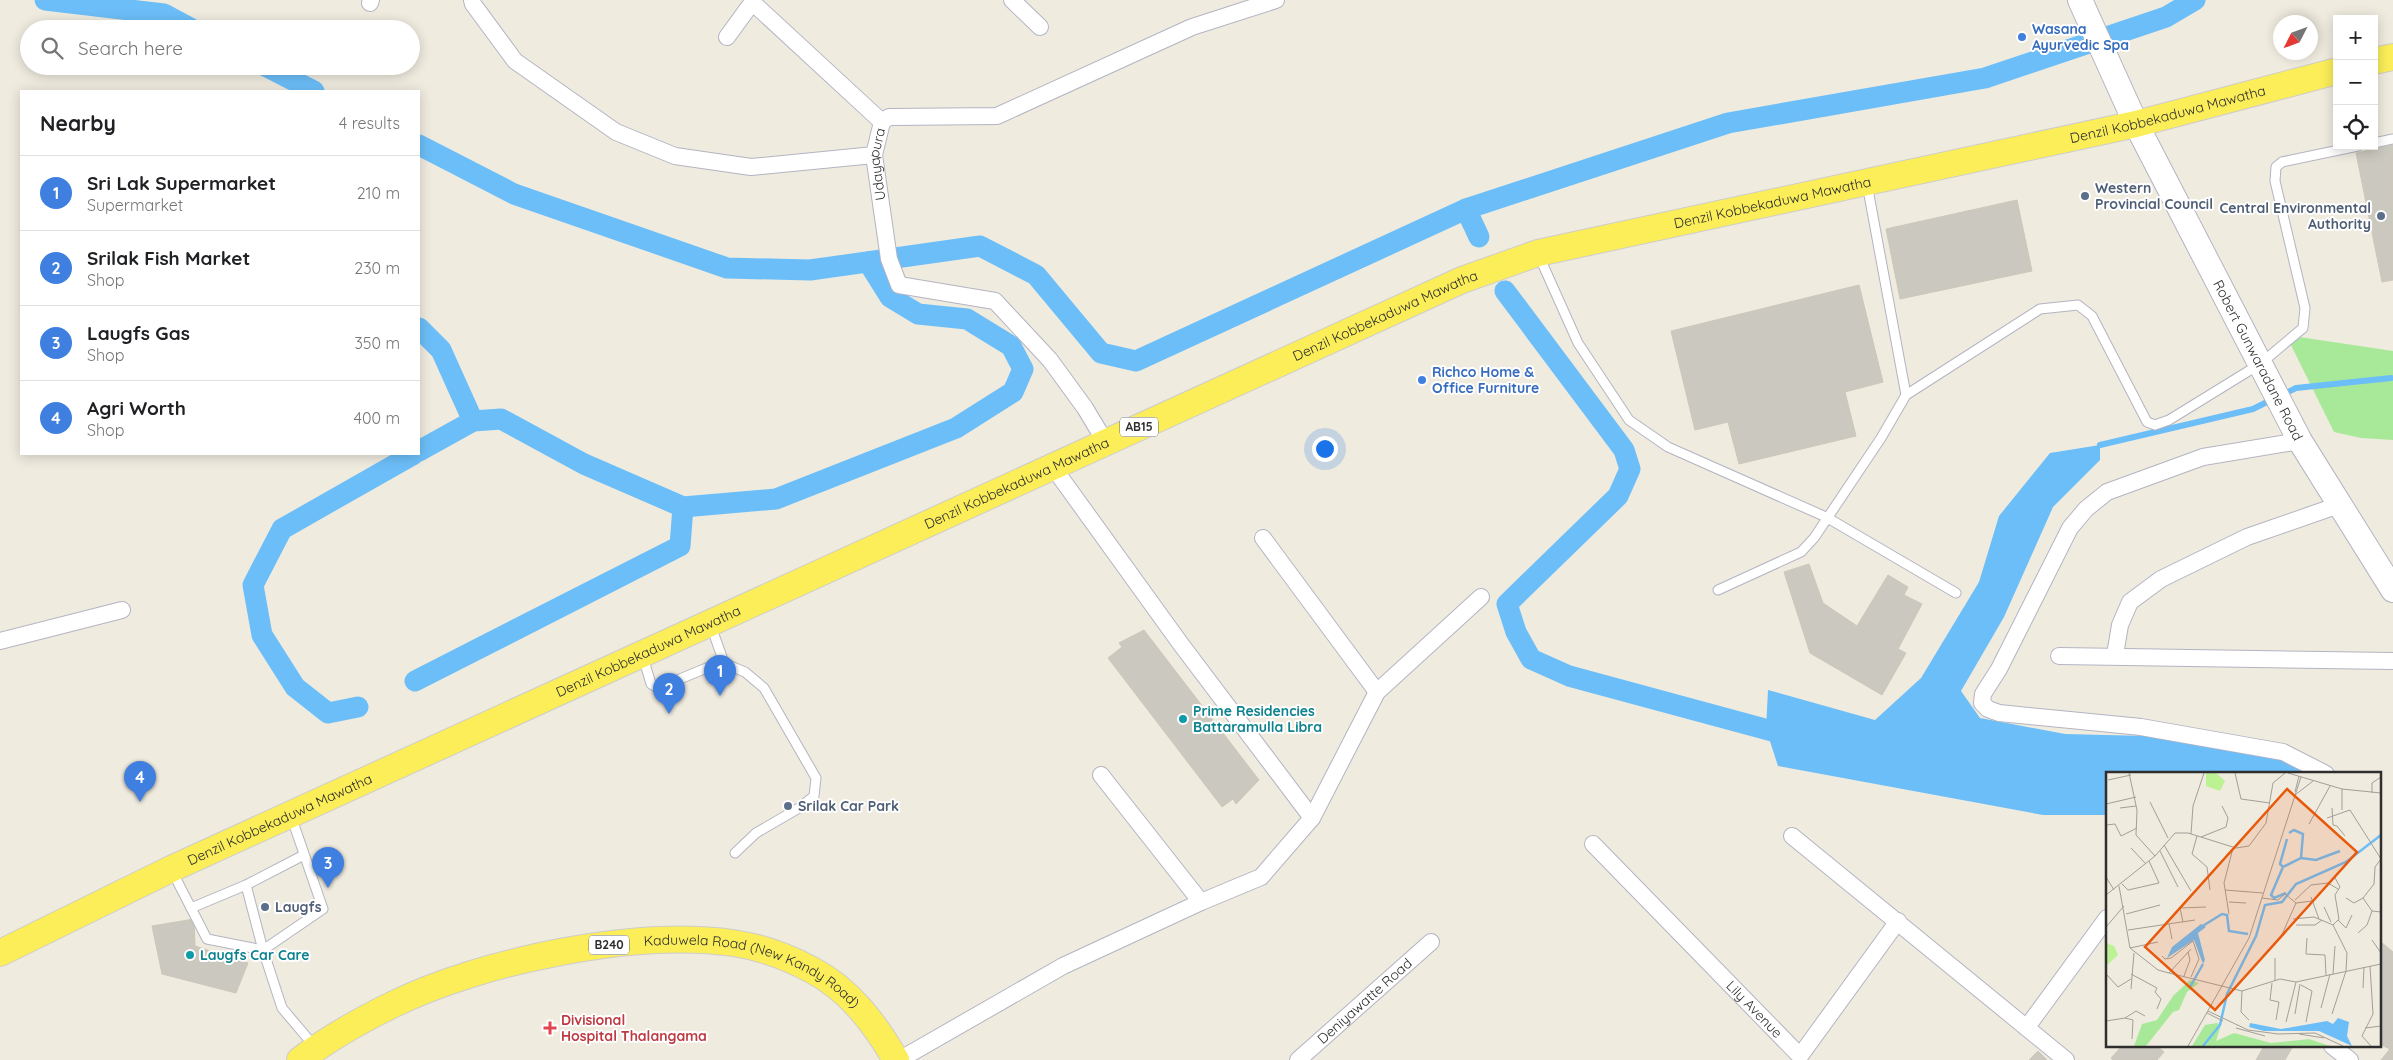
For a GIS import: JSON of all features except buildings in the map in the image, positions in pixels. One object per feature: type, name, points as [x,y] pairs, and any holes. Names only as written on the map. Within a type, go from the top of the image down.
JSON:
[{"type":"main road","points":[[2378,61],[2393,57]]},
{"type":"main road","name":"Denzil Kobbekaduwa Mawatha","points":[[2,951],[171,868],[1462,280],[1538,253],[2136,124],[2333,72]]},
{"type":"main road","name":"Kaduwela Road (New Kandy Road)","points":[[308,1054],[357,1022],[395,1003],[485,970],[569,952],[624,943],[699,940],[761,949],[814,971],[862,1010],[897,1060]]},
{"type":"street","points":[[472,0],[515,61],[616,132],[675,156],[751,167],[874,155]]},
{"type":"street","points":[[1012,0],[1040,27]]},
{"type":"street","name":"Udayapura","points":[[1106,443],[1085,408],[1050,360],[995,301],[898,285],[888,259],[874,155],[882,122],[889,117],[997,116],[1192,27],[1276,0]]},
{"type":"street","points":[[727,38],[753,1],[882,122]]},
{"type":"street","name":"Robert Gunwaradane Road","points":[[2080,1],[2136,124],[2295,432],[2393,590]]},
{"type":"street","points":[[2295,432],[2203,457],[2107,492],[2086,509],[2070,528],[1999,669],[1982,694],[1982,703],[1988,709],[1998,713],[2141,727],[2283,752],[2322,772]]},
{"type":"street","points":[[1053,467],[1180,643],[1312,818]]},
{"type":"street","points":[[2115,656],[2120,625],[2130,602],[2161,579],[2247,538],[2339,505]]},
{"type":"street","points":[[1263,538],[1377,692]]},
{"type":"street","points":[[897,1060],[1062,966],[1201,902],[1262,877],[1312,818],[1377,692],[1481,596]]},
{"type":"street","points":[[0,641],[122,610]]},
{"type":"street","points":[[2059,656],[2393,661]]},
{"type":"street","points":[[1102,775],[1201,902]]},
{"type":"street","points":[[1792,836],[2066,1060]]},
{"type":"street","name":"Lily Avenue","points":[[1593,844],[1800,1056],[1898,921]]},
{"type":"street","points":[[2027,1027],[2106,919]]},
{"type":"street","name":"Deniyawatte Road","points":[[1298,1060],[1431,942]]},
{"type":"street","points":[[2335,1048],[2350,1060]]},
{"type":"lane","points":[[2378,142],[2393,139]]},
{"type":"lane","points":[[1718,590],[1801,552],[1814,538],[1881,438],[1906,395],[2040,309],[2078,305],[2092,316],[2146,422],[2155,425],[2169,420],[2264,372],[2303,328],[2305,320],[2305,308],[2275,181],[2276,167],[2282,162],[2339,150]]},
{"type":"lane","points":[[1867,182],[1906,395]]},
{"type":"lane","points":[[1538,253],[1578,343],[1629,420],[1668,447],[1826,518],[1956,593]]},
{"type":"lane","points":[[710,623],[722,657],[721,662]]},
{"type":"lane","points":[[642,654],[651,684],[658,688],[721,662],[744,672],[764,688],[816,778],[814,796],[793,812],[756,833],[735,853]]},
{"type":"lane","points":[[171,868],[208,939],[263,950],[323,909],[290,814]]},
{"type":"lane","points":[[191,908],[246,885],[304,855]]},
{"type":"lane","points":[[246,885],[263,950],[282,1008],[308,1054]]},
{"type":"green space","points":[[2286,335],[2393,351],[2393,440],[2361,438],[2334,432]]},
{"type":"water","points":[[2100,445],[2100,460],[2053,507],[2004,617],[1961,691],[1980,718],[2065,734],[2229,738],[2303,769],[2305,772],[2106,772],[2106,815],[2043,815],[1778,766],[1766,729],[1768,690],[1875,720],[1921,678],[1979,582],[1999,516],[2050,453]]},
{"type":"waterway","points":[[45,0],[164,14],[175,20]]},
{"type":"waterway","points":[[420,146],[514,194],[727,268],[810,270],[980,246],[1036,275],[1101,353],[1136,361],[1466,209],[1728,123],[1985,78],[2166,17],[2195,0]]},
{"type":"waterway","points":[[283,75],[312,90]]},
{"type":"waterway","points":[[1466,209],[1479,237]]},
{"type":"waterway","points":[[420,329],[441,350],[473,421],[501,419],[584,464],[683,507],[776,499],[956,428],[1013,392],[1023,369],[1011,346],[967,319],[918,314],[890,297],[868,262]]},
{"type":"waterway","points":[[1505,291],[1624,450],[1630,469],[1618,496],[1507,604],[1516,632],[1531,659],[1569,676],[1794,737]]},
{"type":"waterway","points":[[2282,395],[2296,388],[2391,378]]},
{"type":"waterway","points":[[2100,445],[2253,409],[2273,399]]},
{"type":"waterway","points":[[420,450],[473,421]]},
{"type":"waterway","points":[[358,707],[328,713],[295,687],[262,635],[253,585],[282,529],[412,455]]},
{"type":"waterway","points":[[415,681],[680,546],[683,507]]},
{"type":"place","name":"Wasana Ayurvedic Spa","points":[[2022,37]]},
{"type":"place","name":"Western Provincial Council","points":[[2085,196]]},
{"type":"place","name":"Central Environmental Authority","points":[[2381,216]]},
{"type":"place","name":"Richco Home & Office Furniture","points":[[1422,380]]},
{"type":"place","name":"Sri Lak Supermarket","points":[[720,696]]},
{"type":"place","name":"Srilak Fish Market","points":[[669,714]]},
{"type":"place","name":"Prime Residencies Battaramulla Libra","points":[[1183,719]]},
{"type":"place","name":"Agri Worth","points":[[140,802]]},
{"type":"place","name":"Srilak Car Park","points":[[788,806]]},
{"type":"place","name":"Laugfs Gas","points":[[328,888]]},
{"type":"place","name":"Laugfs","points":[[265,907]]},
{"type":"place","name":"Laugfs Car Care","points":[[190,955]]},
{"type":"place","name":"Divisional Hospital Thalangama","points":[[550,1028]]}]
